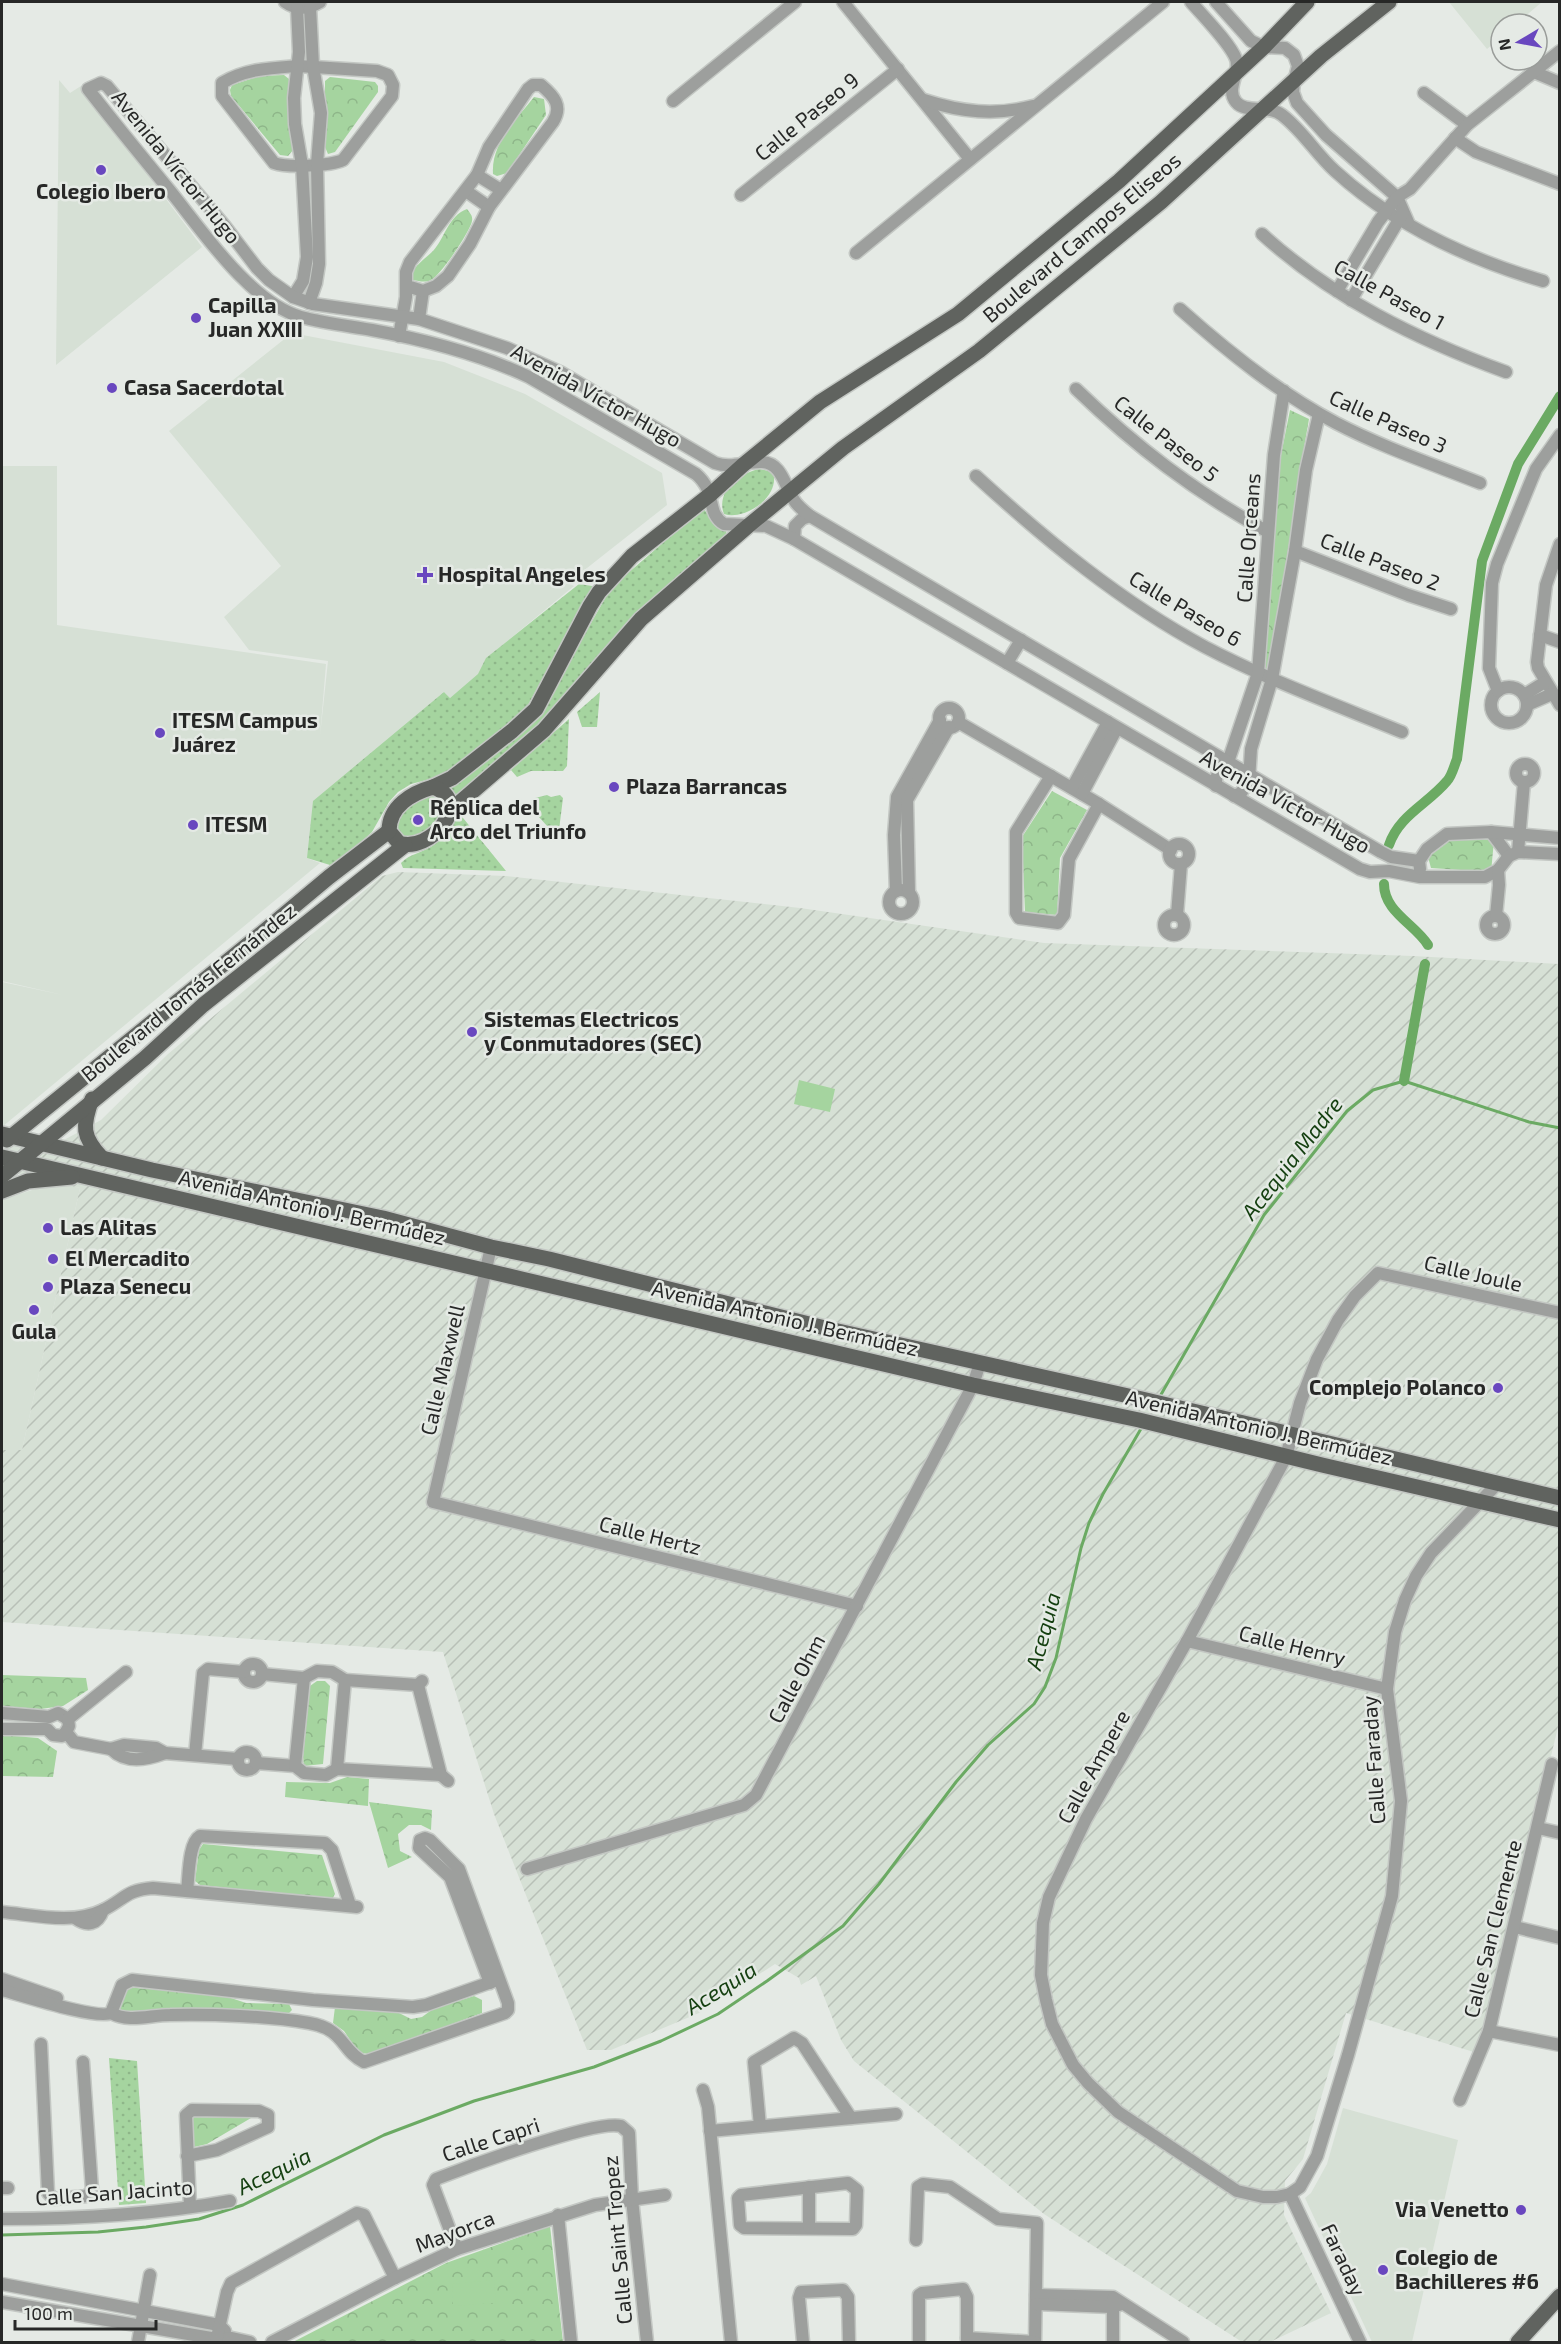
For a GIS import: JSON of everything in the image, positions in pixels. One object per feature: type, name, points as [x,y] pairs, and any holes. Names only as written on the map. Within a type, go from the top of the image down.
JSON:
[{"type":"main road","name":"Boulevard Campos Eliseos","points":[[742,465],[820,402],[958,314],[1119,181],[1238,71],[1308,2]]},
{"type":"main road","name":"Boulevard Campos Eliseos","points":[[789,492],[843,448],[979,351],[1161,202],[1293,82],[1389,2]]},
{"type":"main road","points":[[742,465],[711,494],[632,556],[599,592],[536,709],[452,778],[405,800],[392,815],[389,831],[399,843],[405,845],[423,841],[434,834],[451,810],[543,730],[640,619],[789,492]]},
{"type":"main road","points":[[433,787],[445,794],[451,810]]},
{"type":"main road","name":"Boulevard Tomás Fernández","points":[[5,1138],[389,831]]},
{"type":"main road","name":"Boulevard Tomás Fernández","points":[[2,1176],[92,1099],[145,1058],[190,1015],[405,845]]},
{"type":"main road","points":[[178,1000],[190,1015]]},
{"type":"main road","points":[[92,1099],[87,1113],[85,1132],[90,1146],[102,1158]]},
{"type":"main road","name":"Avenida Antonio J. Bermúdez","points":[[5,1138],[40,1143],[361,1213],[829,1329],[1560,1498]]},
{"type":"main road","name":"Avenida Antonio J. Bermúdez","points":[[2,1157],[973,1385],[1139,1420],[1560,1520]]},
{"type":"main road","points":[[2,1191],[28,1181],[84,1176]]},
{"type":"main road","points":[[542,1283],[549,1259]]},
{"type":"main road","points":[[1518,2343],[1560,2296]]},
{"type":"street","points":[[285,2],[309,5]]},
{"type":"street","points":[[673,101],[795,2]]},
{"type":"street","points":[[843,2],[970,159]]},
{"type":"street","points":[[856,253],[1163,2]]},
{"type":"street","points":[[1191,2],[1235,57],[1238,71],[1232,91],[1236,103],[1248,108],[1266,108],[1280,113],[1300,131],[1312,148],[1335,172],[1387,210],[1404,217],[1443,242],[1491,265],[1543,281]]},
{"type":"street","points":[[309,5],[313,66],[321,112],[316,164],[320,244],[316,283],[309,303]]},
{"type":"street","points":[[293,297],[303,281],[307,257],[302,165],[295,124],[294,98],[309,5]]},
{"type":"street","points":[[1207,21],[1219,5],[1251,41],[1264,46],[1285,48],[1294,55],[1298,66],[1293,82],[1293,92],[1297,103],[1326,135],[1397,197],[1404,217]]},
{"type":"street","points":[[1226,44],[1241,31]]},
{"type":"street","points":[[313,66],[377,71],[388,75],[393,85],[392,96],[343,160],[337,163],[302,165],[274,163],[222,96],[220,89],[222,83],[250,71],[313,66]]},
{"type":"street","name":"Calle Paseo 9","points":[[741,195],[898,69]]},
{"type":"street","points":[[1337,291],[1397,197],[1410,189],[1467,125],[1534,72],[1560,83]]},
{"type":"street","name":"Avenida Víctor Hugo","points":[[711,494],[707,485],[696,474],[529,377],[475,355],[399,336],[300,317],[266,300],[244,280],[88,89],[101,83],[108,86],[257,268],[269,280],[293,297],[309,303],[419,319],[537,360],[715,463],[730,466],[742,465]]},
{"type":"street","points":[[399,336],[407,286],[406,272],[410,262],[477,175],[489,147],[528,89],[533,85],[541,85],[557,102],[557,116],[489,207],[470,244],[448,276],[436,286],[423,291],[407,286]]},
{"type":"street","points":[[1424,93],[1467,125]]},
{"type":"street","points":[[923,100],[974,112],[1006,112],[1037,105]]},
{"type":"street","points":[[1300,131],[1311,120]]},
{"type":"street","points":[[1312,148],[1326,135]]},
{"type":"street","points":[[1455,138],[1486,157],[1560,184]]},
{"type":"street","points":[[477,175],[501,190]]},
{"type":"street","points":[[1351,300],[1404,217],[1410,189]]},
{"type":"street","points":[[466,191],[489,207]]},
{"type":"street","points":[[209,238],[224,225]]},
{"type":"street","name":"Calle Paseo 1","points":[[1262,234],[1297,263],[1351,300],[1422,338],[1506,372]]},
{"type":"street","points":[[305,244],[320,244]]},
{"type":"street","points":[[244,280],[257,268]]},
{"type":"street","points":[[419,319],[423,291]]},
{"type":"street","name":"Calle Paseo 3","points":[[1180,309],[1218,343],[1320,414],[1377,442],[1480,483]]},
{"type":"street","points":[[529,377],[537,360]]},
{"type":"street","name":"Calle Paseo 5","points":[[1076,389],[1168,470],[1224,507],[1268,531]]},
{"type":"street","name":"Calle Orceans","points":[[1216,786],[1219,770],[1228,762],[1236,742],[1258,674],[1274,454],[1284,391]]},
{"type":"street","name":"Calle Orceans","points":[[1234,796],[1246,787],[1251,749],[1272,679],[1295,551],[1306,470],[1320,414]]},
{"type":"street","points":[[1498,691],[1489,668],[1492,583],[1497,564],[1536,469],[1560,435]]},
{"type":"street","points":[[742,465],[759,461],[771,464],[780,473],[789,492]]},
{"type":"street","name":"Calle Paseo 6","points":[[976,476],[1065,553],[1114,590],[1204,646],[1258,674],[1402,732]]},
{"type":"street","name":"Avenida Víctor Hugo","points":[[748,526],[766,526],[794,539],[1349,864],[1370,872],[1376,861],[1377,849],[810,516],[795,502],[789,492]]},
{"type":"street","points":[[711,494],[714,513],[718,520],[730,525],[748,526]]},
{"type":"street","points":[[794,539],[795,526],[802,519],[810,516]]},
{"type":"street","name":"Calle Paseo 2","points":[[1295,551],[1408,596],[1451,609]]},
{"type":"street","points":[[1556,700],[1537,662],[1546,585],[1558,553]]},
{"type":"street","points":[[1540,636],[1560,642]]},
{"type":"street","points":[[1007,663],[1021,640]]},
{"type":"street","points":[[1545,682],[1526,700],[1525,714],[1518,722],[1503,723],[1492,711],[1492,700],[1498,691],[1512,687],[1526,700],[1556,700]]},
{"type":"street","points":[[902,798],[909,893],[912,900],[911,908],[905,913],[897,913],[890,908],[889,900],[896,891],[894,826],[902,798],[949,723],[1051,776],[1171,850],[1179,845],[1187,848],[1188,858],[1181,864],[1177,915]]},
{"type":"street","points":[[1077,791],[1113,725]]},
{"type":"street","points":[[1236,742],[1251,749]]},
{"type":"street","points":[[1051,776],[1016,832],[1016,913],[1022,919],[1058,923],[1064,915],[1068,866],[1072,852],[1099,804]]},
{"type":"street","points":[[1370,872],[1389,871],[1420,877],[1485,877],[1498,870],[1513,854],[1524,782]]},
{"type":"street","points":[[1491,832],[1513,854],[1560,854]]},
{"type":"street","points":[[1420,877],[1419,861],[1430,846],[1444,835],[1491,832],[1560,838]]},
{"type":"street","points":[[1377,849],[1391,857],[1419,861]]},
{"type":"street","points":[[1389,871],[1391,857]]},
{"type":"street","points":[[1497,916],[1498,870]]},
{"type":"street","points":[[896,891],[902,890],[909,893]]},
{"type":"street","name":"Calle Maxwell","points":[[433,1502],[492,1247]]},
{"type":"street","name":"Calle Joule","points":[[1378,1273],[1560,1313]]},
{"type":"street","name":"Calle Ampere","points":[[1290,2194],[1263,2197],[1237,2191],[1118,2112],[1088,2084],[1073,2065],[1052,2024],[1041,1975],[1043,1923],[1049,1896],[1086,1819],[1187,1641],[1286,1456],[1300,1403],[1317,1359],[1338,1320],[1355,1296],[1378,1273]]},
{"type":"street","name":"Calle Ohm","points":[[526,1869],[744,1805],[762,1789],[973,1385],[980,1363]]},
{"type":"street","name":"Calle Faraday","points":[[1290,2194],[1300,2187],[1317,2156],[1392,1896],[1401,1801],[1388,1689],[1395,1632],[1405,1600],[1416,1576],[1431,1553],[1498,1484]]},
{"type":"street","name":"Calle Hertz","points":[[433,1502],[857,1606]]},
{"type":"street","name":"Calle Henry","points":[[1187,1641],[1388,1689]]},
{"type":"street","points":[[48,1723],[53,1736],[70,1737],[111,1749],[121,1757],[145,1760],[165,1753],[238,1759],[242,1753],[250,1752],[255,1757],[256,1763],[295,1767],[304,1773],[326,1775],[337,1769],[445,1778],[420,1683],[345,1680],[332,1672],[317,1671],[304,1678],[262,1674],[260,1668],[255,1664],[247,1666],[244,1672],[208,1669],[203,1672],[195,1755]]},
{"type":"street","points":[[68,1719],[126,1672]]},
{"type":"street","points":[[295,1767],[304,1678]]},
{"type":"street","points":[[337,1769],[345,1680]]},
{"type":"street","points":[[2,1713],[48,1723]]},
{"type":"street","points":[[2,1729],[48,1723],[58,1713],[68,1719]]},
{"type":"street","points":[[68,1719],[70,1737]]},
{"type":"street","name":"Calle San Clemente","points":[[1460,2100],[1489,2031],[1552,1764]]},
{"type":"street","points":[[1538,1828],[1560,1833]]},
{"type":"street","points":[[2,1912],[75,1918],[103,1910],[139,1889],[153,1888],[354,1906],[333,1850],[325,1844],[200,1836],[192,1845],[187,1891]]},
{"type":"street","points":[[2,1978],[25,1991],[52,2000],[69,2002],[76,2008],[99,2015],[111,2013],[121,2019],[169,2015],[310,2023],[335,2033],[354,2056],[368,2061],[508,2010],[508,2003],[495,1981],[455,1863],[430,1840],[422,1839],[419,1843],[421,1851],[450,1877],[468,1906]]},
{"type":"street","points":[[1515,1927],[1560,1938]]},
{"type":"street","points":[[111,2013],[122,1985],[132,1980],[313,2000],[419,2007],[495,1981]]},
{"type":"street","points":[[2,1990],[25,1991]]},
{"type":"street","points":[[310,2023],[313,2000]]},
{"type":"street","points":[[1489,2031],[1560,2045]]},
{"type":"street","points":[[760,2126],[754,2062],[794,2038],[802,2043],[851,2118]]},
{"type":"street","points":[[41,2044],[48,2193],[54,2199],[87,2196],[92,2190],[83,2062]]},
{"type":"street","points":[[704,2090],[731,2343]]},
{"type":"street","points":[[187,2156],[217,2150],[268,2127],[268,2115],[259,2111],[189,2111],[186,2115],[187,2156],[190,2207]]},
{"type":"street","points":[[710,2130],[896,2114]]},
{"type":"street","name":"Calle Capri","points":[[457,2249],[433,2185],[436,2179],[495,2157],[573,2133],[618,2125],[629,2133]]},
{"type":"street","name":"Calle Saint Tropez","points":[[629,2133],[632,2199],[647,2343]]},
{"type":"street","points":[[848,2183],[857,2190],[856,2225],[853,2229],[744,2228],[740,2225],[738,2211],[738,2198],[741,2195],[848,2183]]},
{"type":"street","points":[[916,2240],[918,2187],[923,2184],[950,2187],[998,2219],[1037,2223],[1035,2342],[967,2340],[967,2294],[963,2289],[922,2293],[917,2298],[919,2343]]},
{"type":"street","points":[[809,2187],[809,2227]]},
{"type":"street","name":"Faraday","points":[[1290,2194],[1360,2343]]},
{"type":"street","name":"Mayorca","points":[[272,2343],[395,2278],[457,2249],[595,2205],[665,2195]]},
{"type":"street","points":[[66,2198],[67,2217]]},
{"type":"street","name":"Calle San Jacinto","points":[[2,2219],[67,2217],[190,2207],[230,2200]]},
{"type":"street","points":[[718,2212],[738,2211]]},
{"type":"street","points":[[217,2341],[228,2287],[234,2280],[357,2213],[364,2215],[395,2278]]},
{"type":"street","points":[[558,2215],[571,2343]]},
{"type":"street","points":[[138,2343],[150,2275]]},
{"type":"street","points":[[2,2284],[219,2325],[232,2337],[250,2343]]},
{"type":"street","points":[[803,2343],[798,2298],[801,2292],[843,2290],[848,2297],[849,2343]]},
{"type":"street","points":[[1036,2300],[1116,2303],[1184,2343]]},
{"type":"street","points":[[2,2302],[217,2341],[232,2337]]},
{"type":"street","points":[[1113,2343],[1116,2303]]},
{"type":"shaded area","points":[[1449,2],[1542,2],[1530,12],[1489,12],[1489,47],[1487,49]]},
{"type":"shaded area","name":"Colegio Ibero","points":[[59,80],[70,93],[81,86],[202,247],[56,365]]},
{"type":"shaded area","points":[[292,333],[444,362],[525,394],[662,473],[667,505],[568,583],[574,586],[487,658],[479,674],[450,698],[444,692],[307,858],[320,863],[2,1127],[2,982],[63,995],[2,981],[2,466],[57,466],[57,625],[326,664],[320,736],[328,661],[249,650],[224,617],[281,566],[169,431]]},
{"type":"shaded area","points":[[398,872],[506,876],[800,908],[1044,943],[1413,956],[1559,964],[1559,1727],[1485,2030],[1477,2053],[1346,2013],[1303,2159],[1285,2181],[1284,2215],[1331,2313],[1270,2342],[1242,2342],[1044,2214],[854,2061],[841,2040],[816,1976],[801,1985],[799,1978],[775,1964],[699,2013],[611,2050],[587,2050],[494,1814],[443,1652],[2,1622],[2,1450],[22,1450],[80,1188],[2,1170],[2,1127],[62,1141],[101,1120],[168,1054],[382,876]]},
{"type":"shaded area","points":[[56,1182],[80,1188],[22,1450],[2,1450],[2,1200]]},
{"type":"shaded area","name":"Colegio de Bachilleres #6","points":[[1343,2108],[1458,2140],[1412,2342],[1372,2342],[1305,2198],[1311,2193],[1327,2164]]},
{"type":"green space","points":[[284,75],[289,79],[288,112],[294,149],[288,156],[280,155],[231,96],[230,90],[232,85],[260,76]]},
{"type":"green space","points":[[330,77],[375,82],[378,92],[335,152],[328,154],[325,147],[325,81]]},
{"type":"green space","points":[[534,97],[544,99],[546,115],[507,173],[497,176],[493,174],[493,163],[500,142]]},
{"type":"green space","points":[[467,209],[472,218],[470,227],[447,262],[431,280],[424,282],[413,280],[414,269],[437,246],[455,217]]},
{"type":"green space","points":[[1290,410],[1309,419],[1274,638],[1268,669],[1264,669],[1276,499],[1281,455]]},
{"type":"green space","points":[[760,469],[773,472],[772,490],[767,498],[742,514],[724,514],[722,506],[726,490],[738,478]]},
{"type":"green space","points":[[704,509],[714,525],[726,531],[727,535],[646,604],[540,724],[454,797],[450,789],[530,722],[542,709],[607,595],[620,580]]},
{"type":"green space","points":[[579,584],[592,586],[592,589],[528,705],[518,716],[442,776],[411,784],[398,792],[389,802],[372,832],[350,852],[330,865],[307,858],[313,801],[444,692],[450,698],[478,674],[486,658]]},
{"type":"green space","points":[[600,692],[597,727],[582,727],[577,712]]},
{"type":"green space","points":[[569,719],[567,766],[563,771],[531,771],[517,777],[511,770]]},
{"type":"green space","points":[[1052,791],[1087,810],[1060,858],[1057,915],[1025,912],[1022,837]]},
{"type":"green space","points":[[547,795],[551,797],[560,795],[563,798],[558,838],[528,805],[535,798]]},
{"type":"green space","points":[[422,796],[440,797],[444,807],[438,820],[425,832],[405,838],[397,829],[396,824],[401,812]]},
{"type":"green space","points":[[459,813],[506,871],[403,868],[401,863],[431,847],[439,840]]},
{"type":"green space","points":[[1450,837],[1494,840],[1491,872],[1431,868],[1428,857]]},
{"type":"green space","points":[[799,1080],[835,1089],[830,1112],[794,1104]]},
{"type":"green space","points":[[2,1675],[86,1678],[88,1690],[63,1706],[40,1709],[2,1706]]},
{"type":"green space","points":[[317,1681],[325,1681],[330,1686],[323,1764],[304,1766],[310,1686]]},
{"type":"green space","points":[[2,1735],[38,1738],[57,1751],[53,1777],[2,1776]]},
{"type":"green space","points":[[347,1777],[369,1779],[368,1806],[285,1797],[286,1782],[330,1783]]},
{"type":"green space","points":[[369,1802],[432,1810],[431,1830],[421,1825],[409,1825],[398,1834],[400,1851],[412,1857],[388,1868]]},
{"type":"green space","points":[[203,1844],[322,1855],[335,1894],[332,1899],[200,1885],[195,1881],[199,1850]]},
{"type":"green space","points":[[125,1987],[222,1995],[246,2003],[289,2004],[292,2010],[286,2016],[120,2015],[119,2008]]},
{"type":"green space","points":[[474,1996],[482,2000],[482,2013],[371,2054],[359,2053],[344,2031],[333,2023],[335,2007],[395,2011],[411,2019],[422,2017],[433,2009]]},
{"type":"green space","points":[[109,2058],[137,2061],[146,2203],[119,2205]]},
{"type":"green space","points":[[191,2117],[251,2118],[207,2144],[194,2147]]},
{"type":"green space","points":[[550,2226],[563,2342],[295,2341],[446,2263]]},
{"type":"green space","points":[[494,2280],[496,2303],[453,2306],[452,2284]]},
{"type":"waterway","points":[[1389,845],[1400,826],[1449,779],[1453,771],[1457,759],[1482,561],[1518,464],[1560,396]]},
{"type":"waterway","points":[[1384,884],[1385,894],[1394,910],[1428,945]]},
{"type":"waterway","points":[[1404,1081],[1425,964]]},
{"type":"waterway","name":"Acequia Madre","points":[[1159,1398],[1264,1215],[1347,1111],[1373,1090],[1404,1081],[1529,1122],[1560,1128]]},
{"type":"waterway","name":"Acequia","points":[[2,2235],[98,2232],[146,2227],[199,2219],[243,2205],[384,2135],[474,2101],[594,2067],[661,2041],[718,2014],[767,1981],[843,1926],[879,1884],[956,1782],[988,1745],[1034,1704],[1045,1687],[1056,1658],[1081,1548],[1089,1523],[1142,1427]]},
{"type":"place","name":"Colegio Ibero","points":[[101,170]]},
{"type":"place","name":"Capilla Juan XXIII","points":[[196,318]]},
{"type":"place","name":"Casa Sacerdotal","points":[[112,388]]},
{"type":"place","name":"Hospital Angeles","points":[[425,575]]},
{"type":"place","name":"ITESM Campus Juárez","points":[[160,733]]},
{"type":"place","name":"Plaza Barrancas","points":[[614,787]]},
{"type":"place","name":"Réplica del Arco del Triunfo","points":[[418,820]]},
{"type":"place","name":"ITESM","points":[[193,825]]},
{"type":"place","name":"Sistemas Electricos y Conmutadores (SEC)","points":[[472,1032]]},
{"type":"place","name":"Las Alitas","points":[[48,1228]]},
{"type":"place","name":"El Mercadito","points":[[53,1259]]},
{"type":"place","name":"Plaza Senecu","points":[[48,1287]]},
{"type":"place","name":"Gula","points":[[34,1310]]},
{"type":"place","name":"Complejo Polanco","points":[[1498,1388]]},
{"type":"place","name":"Via Venetto","points":[[1521,2210]]},
{"type":"place","name":"Colegio de Bachilleres #6","points":[[1383,2270]]}]
